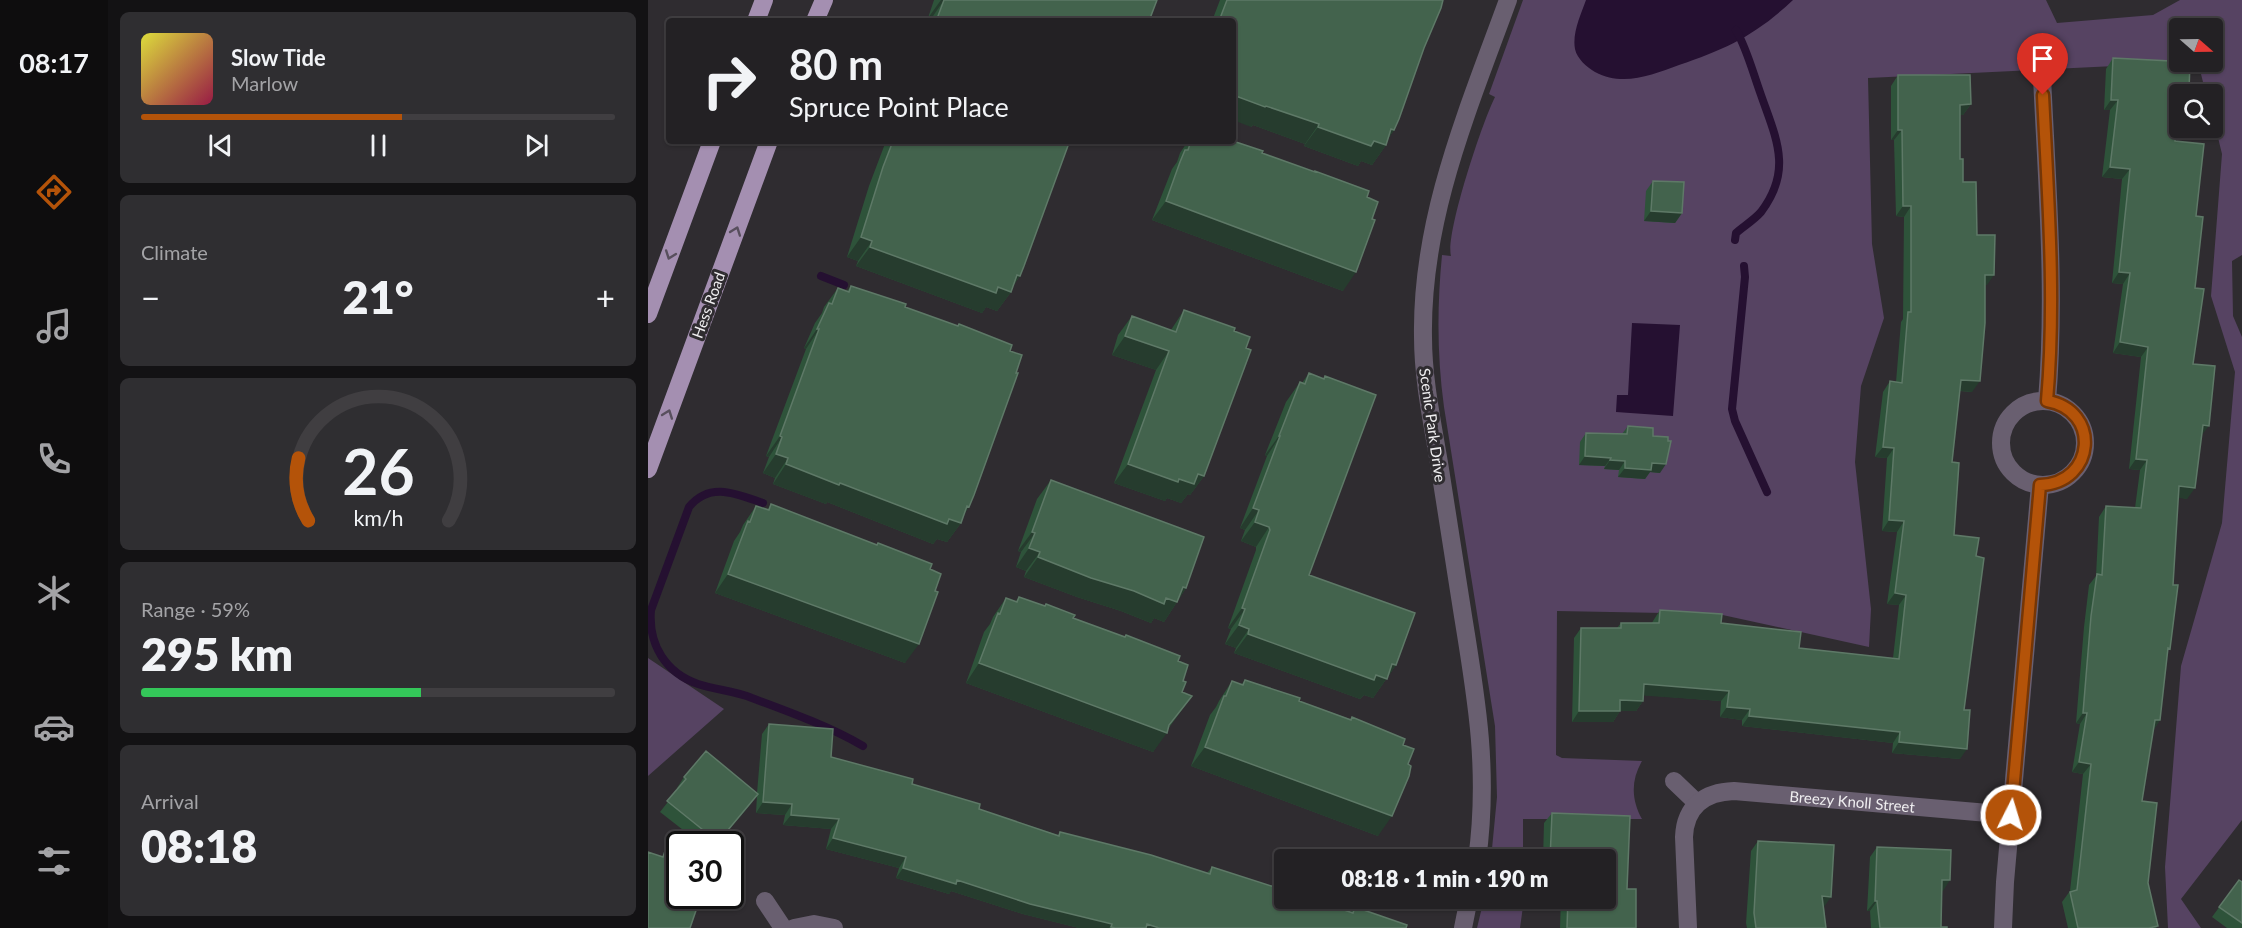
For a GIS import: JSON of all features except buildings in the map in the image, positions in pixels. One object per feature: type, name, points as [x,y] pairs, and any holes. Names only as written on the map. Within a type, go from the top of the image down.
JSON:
[{"type":"main road","points":[[757,18],[764,0]]},
{"type":"main road","points":[[816,18],[824,0]]},
{"type":"main road","points":[[648,314],[711,144]]},
{"type":"main road","name":"Hess Road","points":[[648,469],[768,144]]},
{"type":"street","name":"Scenic Park Drive","points":[[1478,849],[1483,776],[1480,724],[1427,389],[1423,309],[1428,254],[1440,194],[1461,126],[1508,0]]},
{"type":"street","points":[[2042,76],[2052,304],[2047,401]]},
{"type":"street","points":[[2047,401],[2062,405],[2075,415],[2083,430],[2085,446],[2081,462],[2071,475],[2056,483],[2040,485],[2025,482],[2012,472],[2004,459],[2000,444],[2003,428],[2011,415],[2023,405],[2047,401]]},
{"type":"street","points":[[2003,928],[2040,485]]},
{"type":"street","points":[[1674,781],[1697,803],[1690,812],[1684,830],[1688,928]]},
{"type":"street","name":"Breezy Knoll Street","points":[[1697,803],[1715,793],[1734,791],[2011,815]]},
{"type":"street","points":[[765,901],[783,928]]},
{"type":"street","points":[[1463,928],[1467,909]]},
{"type":"street","points":[[794,928],[814,924],[834,928]]},
{"type":"shaded area","points":[[1523,0],[2046,0],[2057,23],[2153,15],[2180,0],[2242,0],[2242,255],[2232,261],[2233,316],[2242,337],[2242,820],[2181,899],[2201,928],[2168,928],[2165,867],[2181,666],[2222,523],[2235,372],[2211,296],[2222,154],[2218,138],[2223,138],[2223,84],[2204,84],[2200,72],[2223,72],[2223,18],[2169,18],[2169,63],[1868,78],[1872,244],[1884,318],[1861,386],[1855,462],[1871,609],[1869,647],[1718,614],[1557,611],[1556,755],[1562,758],[1642,761],[1634,782],[1634,797],[1642,819],[1523,819],[1523,849],[1492,849],[1497,797],[1495,726],[1444,407],[1439,350],[1442,255],[1451,256],[1459,202],[1482,128],[1495,97],[1489,94]]},
{"type":"shaded area","points":[[1586,0],[1793,0],[1766,23],[1726,47],[1658,72],[1637,78],[1616,79],[1595,72],[1578,56],[1575,49],[1575,37]]},
{"type":"shaded area","points":[[1632,323],[1680,325],[1673,416],[1616,412],[1617,395],[1628,395]]},
{"type":"shaded area","points":[[648,658],[724,709],[648,776]]},
{"type":"shaded area","points":[[1482,909],[1523,909],[1520,928],[1477,928]]},
{"type":"waterway","points":[[1735,240],[1736,233],[1761,212],[1771,197],[1779,168],[1779,154],[1772,126],[1747,53],[1736,30]]},
{"type":"waterway","points":[[1744,266],[1745,277],[1732,409],[1735,421],[1767,492]]},
{"type":"waterway","points":[[821,276],[844,285]]},
{"type":"waterway","points":[[763,503],[734,493],[715,492],[697,499],[689,507],[651,610],[656,646],[668,665],[687,679],[780,708],[863,746]]},
{"type":"route","points":[[2011,815],[2040,485],[2056,483],[2071,475],[2081,462],[2085,446],[2083,430],[2075,415],[2062,405],[2047,401],[2052,304],[2043,95]]}]
